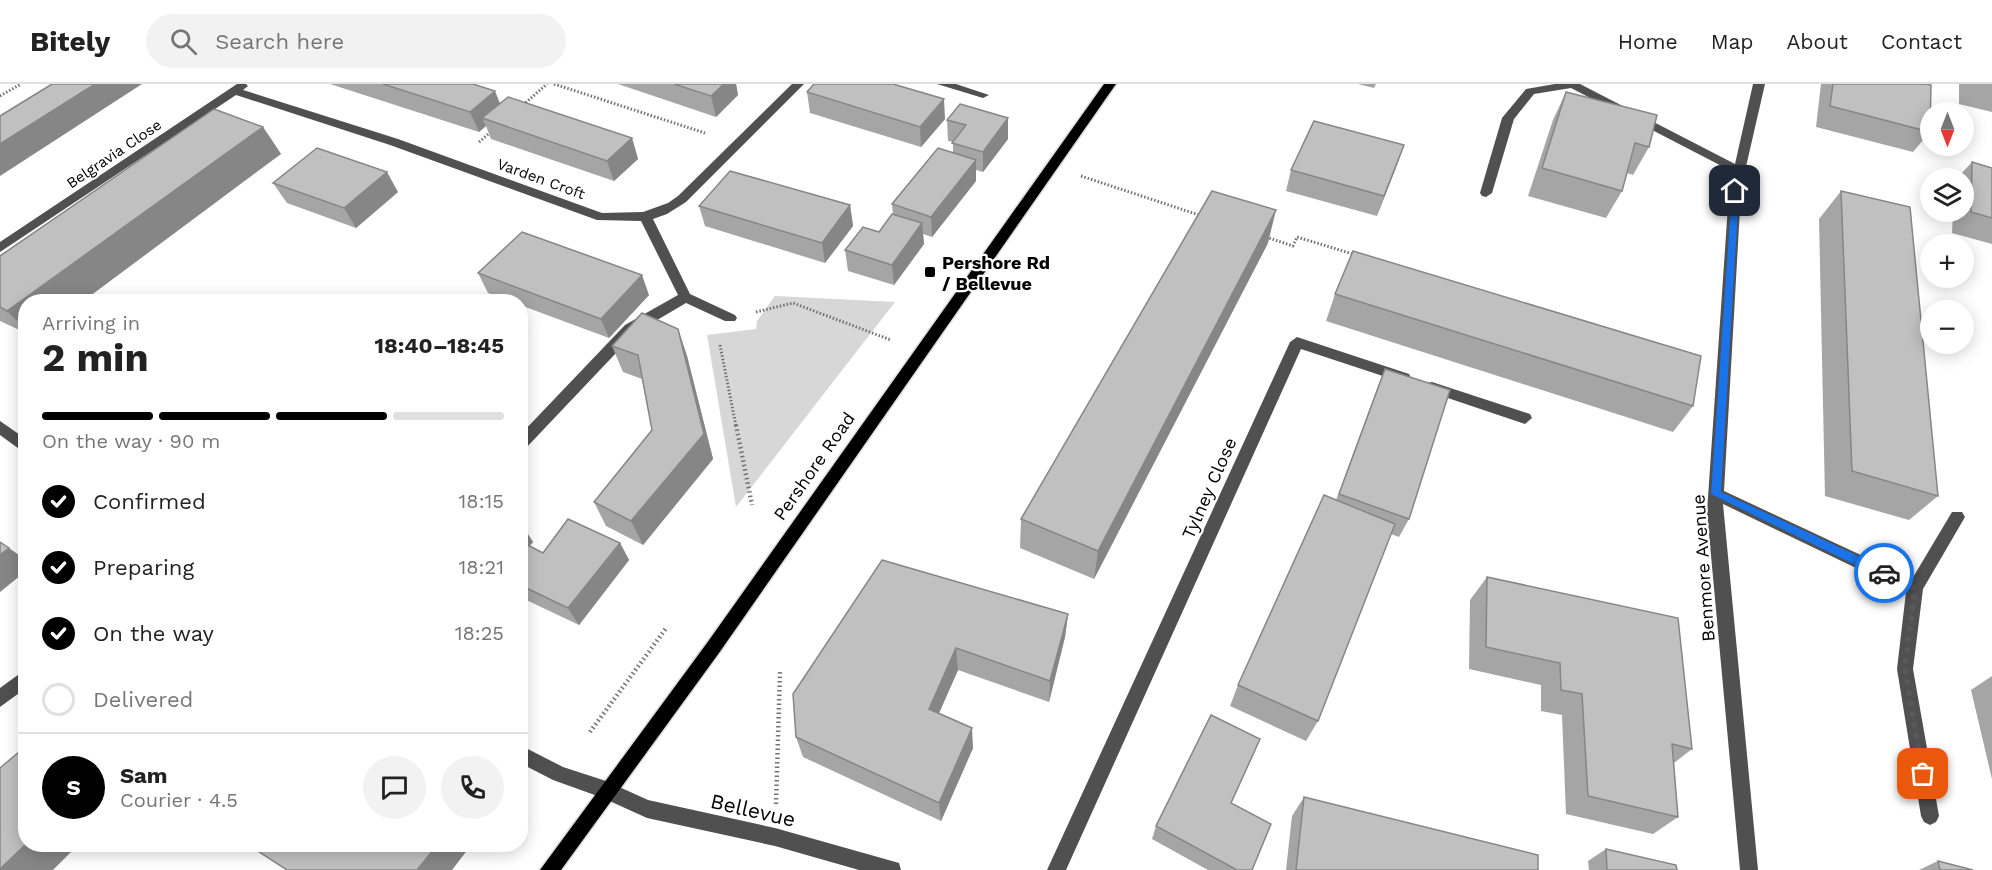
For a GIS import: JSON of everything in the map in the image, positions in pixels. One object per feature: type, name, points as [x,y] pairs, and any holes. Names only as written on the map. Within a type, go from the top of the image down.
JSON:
[{"type":"main road","name":"Pershore Road","points":[[549,870],[713,648],[1110,84]]},
{"type":"street","name":"Varden Croft","points":[[240,88],[601,217],[645,218],[659,214],[682,199],[798,84]]},
{"type":"street","points":[[943,84],[983,95]]},
{"type":"street","points":[[1486,193],[1508,118],[1530,91],[1571,85],[1739,171],[1759,84]]},
{"type":"street","name":"Belgravia Close","points":[[0,248],[240,88]]},
{"type":"street","name":"Benmore Avenue","points":[[1735,191],[1715,512],[1749,870]]},
{"type":"street","points":[[645,218],[685,297],[730,318]]},
{"type":"street","points":[[528,437],[630,329],[685,297]]},
{"type":"street","name":"Tylney Close","points":[[1056,870],[1297,342],[1525,418]]},
{"type":"street","points":[[0,427],[18,442]]},
{"type":"street","points":[[1716,494],[1915,588]]},
{"type":"street","points":[[1930,816],[1905,669],[1915,588],[1957,517]]},
{"type":"street","points":[[0,699],[18,684]]},
{"type":"street","name":"Bellevue","points":[[528,757],[559,774],[606,790],[647,809],[775,837],[892,870]]},
{"type":"path","points":[[0,96],[21,84]]},
{"type":"path","points":[[520,107],[548,84]]},
{"type":"path","points":[[554,84],[737,144]]},
{"type":"path","points":[[453,164],[493,130]]},
{"type":"path","points":[[1051,166],[1202,216]]},
{"type":"path","points":[[1259,235],[1293,246],[1297,237],[1364,258]]},
{"type":"path","points":[[752,505],[718,336],[730,318],[793,303],[920,351]]},
{"type":"path","points":[[590,732],[667,627]]},
{"type":"path","points":[[775,837],[780,672]]},
{"type":"shaded area","points":[[775,296],[895,302],[736,507],[707,335],[756,329],[757,321]]},
{"type":"building","points":[[52,84],[95,84],[0,144],[0,116]]},
{"type":"building","points":[[383,84],[473,84],[495,91],[470,112]]},
{"type":"building","points":[[674,84],[724,84],[711,96]]},
{"type":"building","points":[[814,84],[893,84],[944,99],[920,127],[807,92]]},
{"type":"building","points":[[1833,84],[1931,85],[1931,102],[1920,102],[1920,129],[1830,106]]},
{"type":"building","points":[[1566,92],[1657,115],[1649,147],[1635,143],[1622,191],[1542,168]]},
{"type":"building","points":[[508,97],[632,138],[607,161],[482,118]]},
{"type":"building","points":[[960,104],[1008,118],[983,152],[952,143],[966,125],[947,120]]},
{"type":"building","points":[[214,109],[263,127],[31,294],[18,294],[18,303],[7,311],[0,307],[0,256]]},
{"type":"building","points":[[1314,121],[1404,145],[1384,196],[1291,170]]},
{"type":"building","points":[[317,148],[387,172],[344,208],[273,183]]},
{"type":"building","points":[[938,148],[976,160],[931,217],[892,204]]},
{"type":"building","points":[[1972,162],[1992,168],[1992,218],[1974,213],[1974,168],[1972,168]]},
{"type":"building","points":[[730,171],[850,205],[822,243],[699,206]]},
{"type":"building","points":[[1212,191],[1276,210],[1098,551],[1021,519]]},
{"type":"building","points":[[1841,191],[1910,207],[1920,310],[1920,354],[1924,354],[1938,496],[1852,471]]},
{"type":"building","points":[[892,214],[922,223],[892,265],[845,250],[863,227],[879,232]]},
{"type":"building","points":[[522,232],[642,275],[601,319],[478,273]]},
{"type":"building","points":[[1353,251],[1701,356],[1693,406],[1335,294]]},
{"type":"building","points":[[642,313],[678,329],[704,434],[631,521],[594,502],[652,430],[638,355],[612,346]]},
{"type":"building","points":[[1385,369],[1450,390],[1409,519],[1339,494]]},
{"type":"building","points":[[1324,495],[1395,524],[1318,721],[1238,685]]},
{"type":"building","points":[[568,519],[620,543],[568,608],[528,589],[528,545],[543,553]]},
{"type":"building","points":[[0,542],[9,548],[0,555]]},
{"type":"building","points":[[882,560],[1068,614],[1050,681],[956,648],[929,709],[972,728],[939,803],[796,737],[793,694]]},
{"type":"building","points":[[1487,577],[1678,618],[1692,749],[1672,744],[1678,817],[1588,796],[1582,694],[1561,690],[1560,663],[1486,647]]},
{"type":"building","points":[[1211,715],[1260,739],[1231,803],[1271,824],[1252,870],[1237,870],[1156,826]]},
{"type":"building","points":[[18,753],[18,852],[0,869],[0,768]]},
{"type":"building","points":[[1304,797],[1538,855],[1538,870],[1296,870]]},
{"type":"building","points":[[1606,849],[1676,865],[1677,870],[1607,870]]},
{"type":"building","points":[[259,852],[432,852],[417,870],[287,870]]},
{"type":"building","points":[[1938,861],[1973,870],[1940,870]]},
{"type":"way so far","points":[[1884,573],[1915,588],[1905,669],[1923,774]]},
{"type":"place","name":"Pershore Rd / Bellevue","points":[[930,272]]},
{"type":"route","points":[[1735,191],[1716,494],[1884,573]]}]
